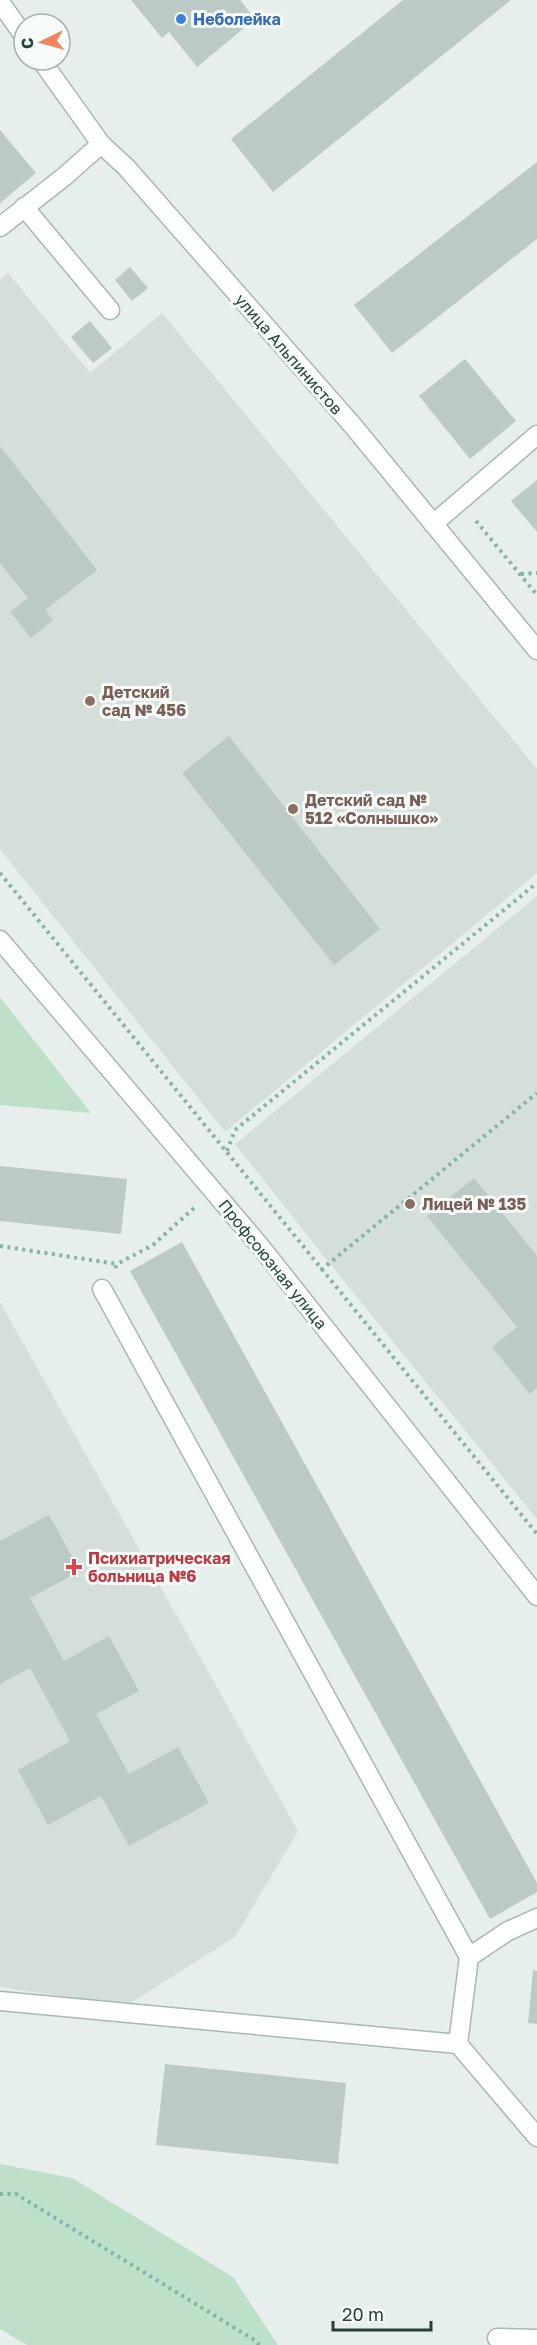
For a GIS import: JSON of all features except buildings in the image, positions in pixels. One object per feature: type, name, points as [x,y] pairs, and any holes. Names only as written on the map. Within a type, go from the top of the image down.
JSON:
[{"type":"street","points":[[0,2],[12,19]]},
{"type":"street","name":"улица Альпинистов","points":[[50,72],[101,144],[134,176],[322,392],[537,650]]},
{"type":"street","points":[[0,227],[65,176],[101,144]]},
{"type":"street","points":[[24,207],[110,310]]},
{"type":"street","points":[[433,524],[537,435]]},
{"type":"street","name":"Профсоюзная улица","points":[[0,940],[260,1246],[537,1596]]},
{"type":"street","points":[[102,1289],[469,1957],[458,2044]]},
{"type":"street","points":[[469,1957],[508,1931],[537,1918]]},
{"type":"street","points":[[0,2001],[458,2044],[537,2137]]},
{"type":"street","points":[[496,2338],[537,2339]]},
{"type":"path","points":[[459,501],[537,595]]},
{"type":"path","points":[[520,574],[537,573]]},
{"type":"path","points":[[0,873],[537,1534]]},
{"type":"path","points":[[227,1152],[235,1130],[537,883]]},
{"type":"path","points":[[321,1270],[537,1093]]},
{"type":"path","points":[[102,1289],[117,1264],[153,1245],[202,1202]]},
{"type":"path","points":[[0,1245],[117,1264]]},
{"type":"path","points":[[0,2194],[16,2194],[256,2341],[259,2345]]},
{"type":"shaded area","points":[[8,273],[90,373],[162,313],[537,769],[537,873],[225,1132],[0,849],[0,280]]},
{"type":"shaded area","name":"Лицей № 135","points":[[537,896],[537,1519],[235,1144]]},
{"type":"shaded area","name":"Психиатрическая больница №6","points":[[0,1302],[298,1831],[235,1937],[126,2006],[0,1987]]},
{"type":"green space","points":[[0,997],[91,1113],[0,1105]]},
{"type":"green space","points":[[0,2164],[72,2178],[233,2277],[278,2345],[27,2345],[0,2329]]},
{"type":"place","name":"Неболейка","points":[[181,19]]},
{"type":"place","name":"Детский сад № 456","points":[[90,701]]},
{"type":"place","name":"Детский сад № 512 «Солнышко»","points":[[293,809]]},
{"type":"place","name":"Лицей № 135","points":[[410,1204]]},
{"type":"place","name":"Психиатрическая больница №6","points":[[74,1567]]}]
